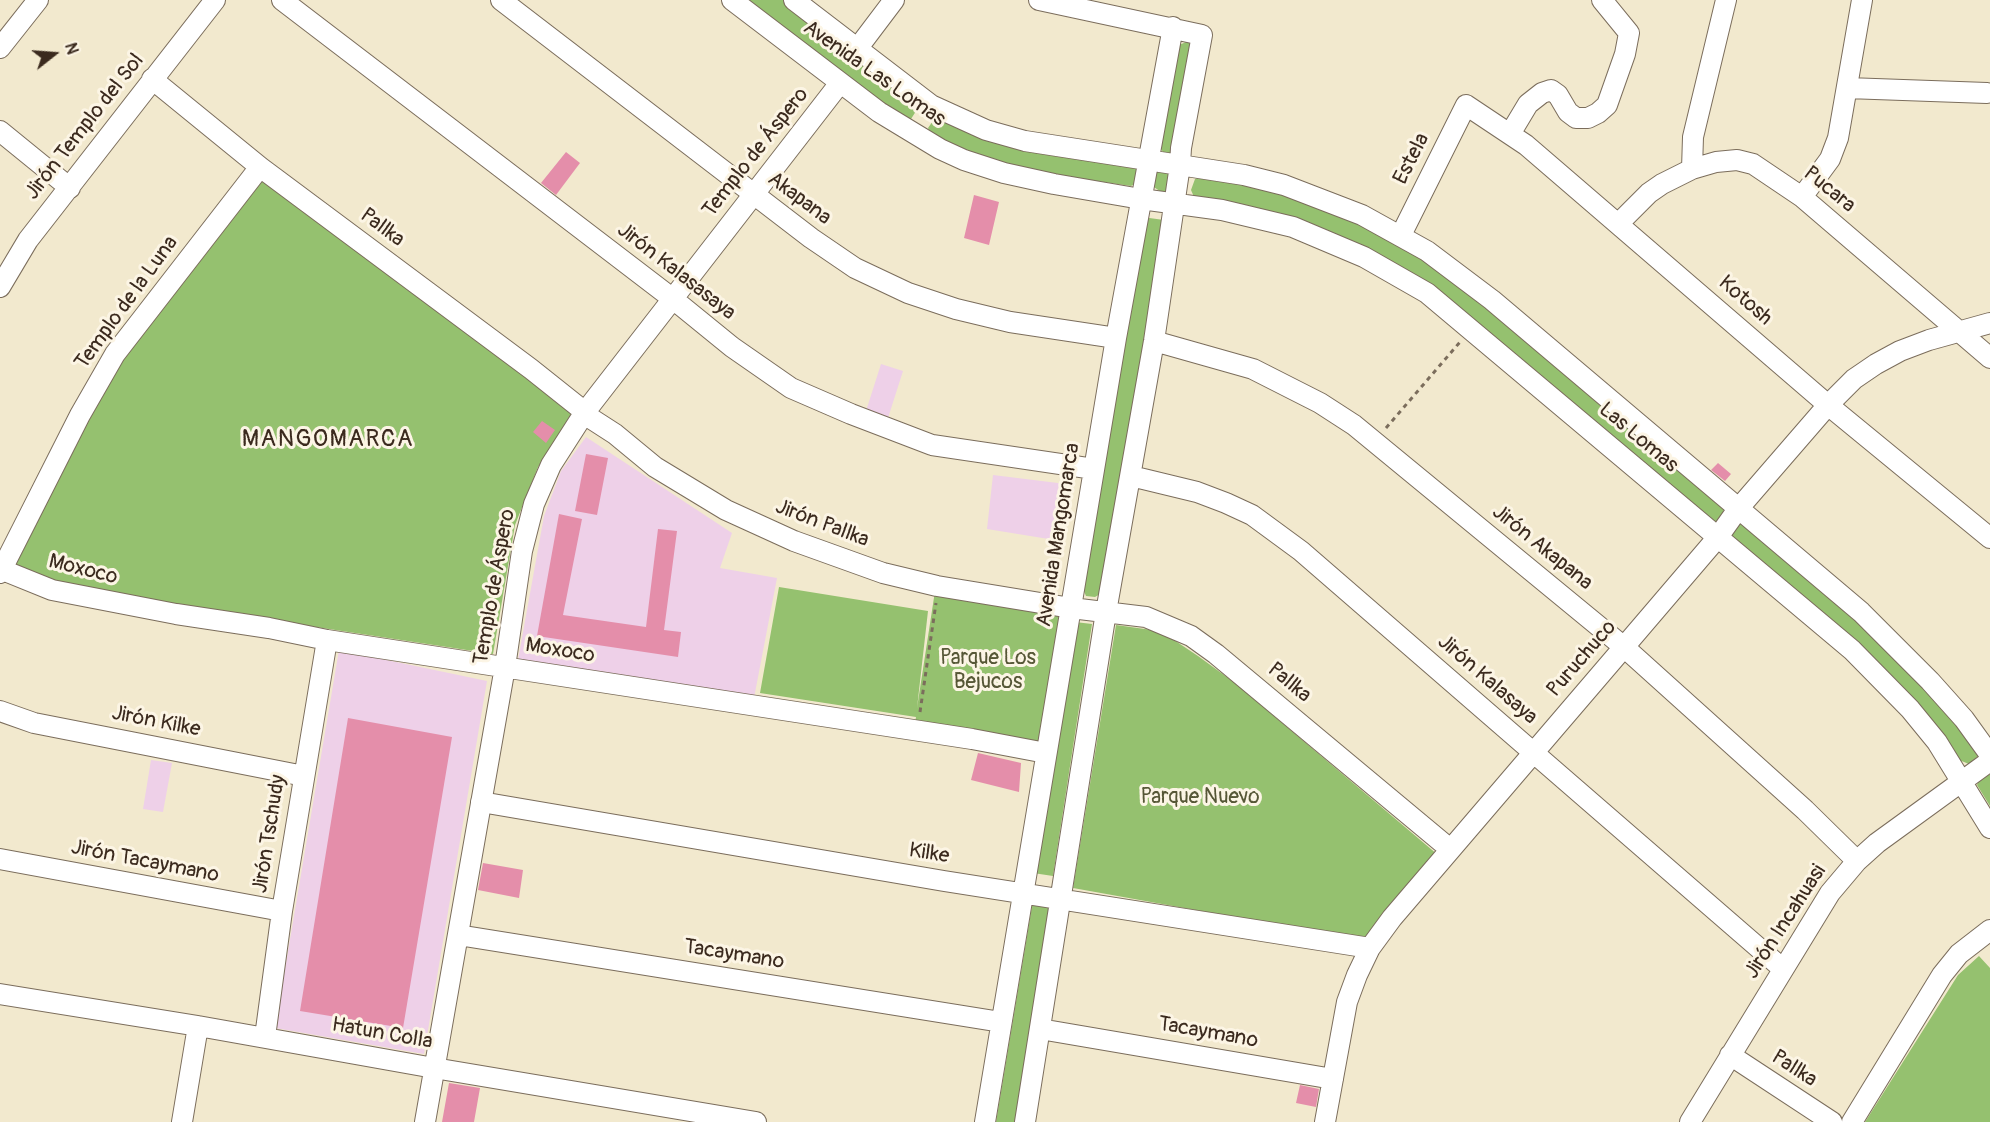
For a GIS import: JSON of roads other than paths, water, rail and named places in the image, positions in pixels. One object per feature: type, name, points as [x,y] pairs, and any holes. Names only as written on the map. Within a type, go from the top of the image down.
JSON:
[{"type":"street","points":[[0,48],[38,0]]},
{"type":"street","name":"Jirón Templo del Sol","points":[[0,287],[28,240],[215,0]]},
{"type":"street","name":"Jirón Kalasasaya","points":[[282,0],[673,299],[732,347],[791,388],[932,445],[1094,469]]},
{"type":"street","name":"Akapana","points":[[501,0],[754,195],[855,268],[908,293],[956,309],[1010,322],[1116,338]]},
{"type":"street","name":"Avenida Las Lomas","points":[[732,0],[879,112],[964,160],[1004,173],[1174,204]]},
{"type":"street","name":"Avenida Las Lomas","points":[[794,0],[931,105],[986,130],[1025,141],[1180,165]]},
{"type":"street","points":[[857,49],[894,0]]},
{"type":"street","points":[[1025,1122],[1106,612],[1154,340],[1180,165],[1180,148],[1202,35],[1039,0]]},
{"type":"street","points":[[1510,134],[1528,104],[1542,93],[1551,90],[1558,95],[1568,112],[1576,118],[1588,118],[1607,105],[1625,54],[1629,33],[1602,0]]},
{"type":"street","points":[[1692,169],[1693,137],[1726,0]]},
{"type":"street","points":[[1802,197],[1830,159],[1838,138],[1862,0]]},
{"type":"street","name":"Avenida Mangomarca","points":[[985,1122],[1116,338],[1173,27]]},
{"type":"street","name":"Pallka","points":[[152,79],[260,167],[522,362],[585,413]]},
{"type":"street","name":"Templo de Áspero","points":[[425,1122],[505,667],[522,551],[534,504],[550,465],[585,413],[840,83]]},
{"type":"street","points":[[1846,88],[1987,93]]},
{"type":"street","points":[[914,133],[931,105]]},
{"type":"street","name":"Kotosh","points":[[1466,105],[1526,144],[1828,405],[1990,538]]},
{"type":"street","name":"Estela","points":[[1401,235],[1466,105]]},
{"type":"street","points":[[0,131],[69,188]]},
{"type":"street","name":"Pucara","points":[[1619,223],[1649,192],[1662,183],[1692,169],[1716,162],[1737,160],[1754,164],[1802,197],[1990,358]]},
{"type":"street","name":"Las Lomas","points":[[1180,165],[1284,185],[1362,215],[1435,256],[1492,300],[1861,612],[1964,719],[1990,755]]},
{"type":"street","name":"Templo de la Luna","points":[[1,571],[80,415],[115,354],[260,167]]},
{"type":"street","name":"Las Lomas","points":[[1174,204],[1222,210],[1293,227],[1364,257],[1427,293],[1852,651],[1883,681],[1937,742],[1990,828]]},
{"type":"street","name":"Puruchuco","points":[[1325,1122],[1347,1002],[1370,948],[1392,918],[1718,537],[1738,509],[1828,405],[1854,379],[1876,364],[1920,344],[1990,323]]},
{"type":"street","name":"Jirón Akapana","points":[[1154,340],[1253,369],[1320,403],[1354,425],[1624,647],[1805,810],[1857,861]]},
{"type":"street","name":"Jirón Pallka","points":[[585,413],[655,467],[726,510],[794,541],[883,573],[937,586],[1071,608]]},
{"type":"street","name":"Jirón Kalasaya","points":[[1131,476],[1197,492],[1226,503],[1260,521],[1301,551],[1783,969]]},
{"type":"street","name":"Moxoco","points":[[1,571],[52,590],[176,614],[269,628],[327,640],[1046,753]]},
{"type":"street","name":"Pallka","points":[[1071,608],[1146,617],[1191,636],[1216,654],[1450,849]]},
{"type":"street","name":"Jirón Tschudy","points":[[265,1037],[282,911],[327,640]]},
{"type":"street","name":"Jirón Kilke","points":[[0,711],[34,723],[304,776]]},
{"type":"street","name":"Jirón Incahuasi","points":[[1690,1122],[1830,892],[1857,861],[1897,826],[1990,761]]},
{"type":"street","name":"Kilke","points":[[481,802],[944,881],[1370,948]]},
{"type":"street","name":"Jirón Tacaymano","points":[[0,859],[282,911]]},
{"type":"street","points":[[1852,1122],[1942,975],[1959,954],[1990,930]]},
{"type":"street","name":"Tacaymano","points":[[458,936],[1001,1022]]},
{"type":"street","name":"Hatun Colla","points":[[0,994],[265,1037],[756,1122]]},
{"type":"street","points":[[182,1122],[198,1026]]},
{"type":"street","name":"Tacaymano","points":[[1040,1029],[1333,1079]]},
{"type":"street","name":"Pallka","points":[[1730,1055],[1832,1122]]},
{"type":"district","name":"MANGOMARCA","points":[[328,440]]},
{"type":"park label","name":"Parque Los Bejucos","points":[[988,671]]},
{"type":"park label","name":"Parque Nuevo","points":[[1200,798]]}]
